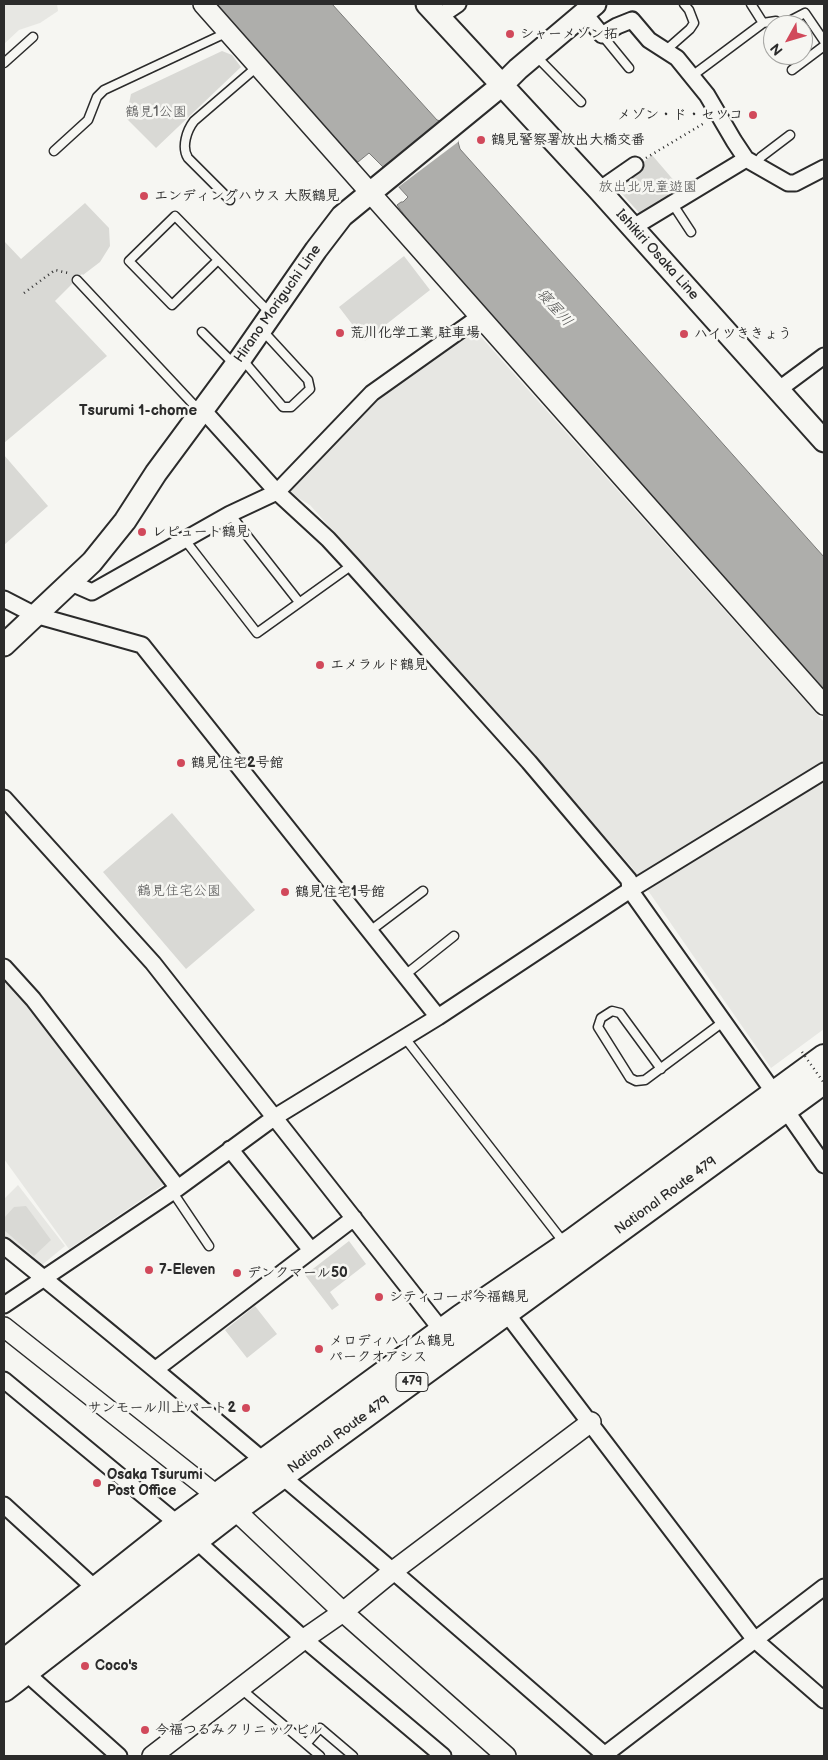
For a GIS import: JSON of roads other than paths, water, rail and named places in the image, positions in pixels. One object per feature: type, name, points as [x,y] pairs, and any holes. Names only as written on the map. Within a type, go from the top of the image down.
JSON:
[{"type":"highway","name":"National Route 479","points":[[273,1469],[457,1350],[507,1314],[780,1102],[813,1055]]},
{"type":"highway","name":"National Route 479","points":[[10,1661],[196,1540],[226,1504],[273,1469],[442,1331],[566,1245],[780,1102],[824,1082]]},
{"type":"highway","name":"National Route 479","points":[[4,1689],[10,1661],[178,1524],[226,1504]]},
{"type":"main road","name":"Hirano Moriguchi Line","points":[[4,645],[92,562],[125,521],[156,473],[342,216],[502,85],[586,7]]},
{"type":"main road","name":"Ishikiri Osaka Line","points":[[433,10],[599,190],[824,441]]},
{"type":"street","points":[[203,4],[258,66],[375,188],[479,317],[824,705]]},
{"type":"street","points":[[433,10],[458,4]]},
{"type":"street","points":[[586,7],[602,35],[632,20],[649,40],[677,58],[707,95],[718,115],[750,162],[788,183],[795,183],[824,168]]},
{"type":"street","points":[[632,228],[672,202],[750,162]]},
{"type":"street","points":[[599,190],[635,165]]},
{"type":"street","points":[[69,582],[92,592],[230,514],[277,492],[372,392],[479,317]]},
{"type":"street","points":[[778,390],[824,356]]},
{"type":"street","points":[[203,410],[277,492],[328,539],[352,565],[530,762],[629,880],[630,890],[824,1164]]},
{"type":"street","points":[[4,599],[35,615],[142,645],[438,1017]]},
{"type":"street","points":[[4,1306],[175,1189],[275,1117],[438,1017],[630,890],[824,771]]},
{"type":"street","points":[[4,798],[152,963],[457,1350]]},
{"type":"street","points":[[4,967],[33,1000],[175,1189]]},
{"type":"street","points":[[230,1149],[311,1250]]},
{"type":"street","points":[[156,1369],[354,1218]]},
{"type":"street","points":[[4,1246],[156,1369],[393,1571],[605,1756],[824,1587]]},
{"type":"street","points":[[507,1314],[755,1640],[824,1700]]},
{"type":"street","points":[[4,1327],[226,1504],[343,1612],[506,1756]]},
{"type":"street","points":[[4,1380],[178,1524],[304,1639],[443,1756]]},
{"type":"street","points":[[152,1756],[591,1422]]},
{"type":"street","points":[[4,1505],[97,1590]]},
{"type":"street","points":[[10,1661],[119,1756]]},
{"type":"lane","points":[[665,51],[690,29],[694,23],[689,10],[684,4]]},
{"type":"lane","points":[[692,76],[763,23],[751,4]]},
{"type":"lane","points":[[813,24],[824,41]]},
{"type":"lane","points":[[54,151],[88,120],[97,97],[104,90],[228,32]]},
{"type":"lane","points":[[602,35],[629,68]]},
{"type":"lane","points":[[4,63],[33,37]]},
{"type":"lane","points":[[792,70],[824,46]]},
{"type":"lane","points":[[535,56],[580,102]]},
{"type":"lane","points":[[230,200],[188,158],[185,154],[185,142],[190,126],[194,121],[258,66]]},
{"type":"lane","points":[[750,162],[761,157],[790,135]]},
{"type":"lane","points":[[672,202],[690,232]]},
{"type":"lane","points":[[202,332],[238,362],[283,407],[291,407],[310,390],[308,380],[267,322],[218,260],[175,216],[129,261],[172,306],[218,260]]},
{"type":"lane","points":[[77,280],[193,404],[203,410]]},
{"type":"lane","points":[[230,514],[299,602]]},
{"type":"lane","points":[[185,540],[258,633],[352,565]]},
{"type":"lane","points":[[370,931],[423,891]]},
{"type":"lane","points":[[404,975],[454,936]]},
{"type":"lane","points":[[661,1069],[620,1013],[612,1011],[600,1018],[598,1027],[630,1078],[636,1081],[645,1080],[661,1069],[723,1022]]},
{"type":"lane","points":[[404,1038],[566,1245]]},
{"type":"lane","points":[[175,1189],[209,1246]]},
{"type":"lane","points":[[240,1688],[320,1756]]},
{"type":"lane","points":[[306,1744],[320,1728],[353,1756]]},
{"type":"water","name":"寝屋川","points":[[212,4],[332,4],[437,120],[444,122],[459,132],[457,138],[460,149],[824,557],[824,691],[417,232],[397,205],[408,197],[397,185],[385,166],[383,167],[369,153],[358,162],[301,105]]},
{"type":"place","name":"シャーメゾン拓","points":[[510,34]]},
{"type":"place","name":"メゾン・ド・セツコ","points":[[753,115]]},
{"type":"place","name":"鶴見警察署放出大橋交番","points":[[481,140]]},
{"type":"place","name":"エンディングハウス 大阪鶴見","points":[[144,196]]},
{"type":"place","name":"荒川化学工業 駐車場","points":[[340,333]]},
{"type":"place","name":"ハイツききょう","points":[[684,334]]},
{"type":"place","name":"レピュート鶴見","points":[[142,532]]},
{"type":"place","name":"エメラルド鶴見","points":[[320,665]]},
{"type":"place","name":"鶴見住宅2号館","points":[[181,763]]},
{"type":"place","name":"鶴見住宅1号館","points":[[285,892]]},
{"type":"place","name":"7-Eleven","points":[[149,1270]]},
{"type":"place","name":"デンクマール50","points":[[237,1273]]},
{"type":"place","name":"シティコーポ今福鶴見","points":[[379,1297]]},
{"type":"place","name":"メロディハイム鶴見 パークオアシス","points":[[319,1349]]},
{"type":"place","name":"サンモール川上パート2","points":[[246,1408]]},
{"type":"place","name":"Osaka Tsurumi Post Office","points":[[97,1483]]},
{"type":"place","name":"Coco's","points":[[85,1666]]},
{"type":"place","name":"今福つるみクリニックビル","points":[[145,1730]]},
{"type":"district","name":"Tsurumi 1-chome","points":[[138,411]]},
{"type":"park label","name":"鶴見1公園","points":[[156,112]]},
{"type":"park label","name":"放出北児童遊園","points":[[648,187]]},
{"type":"park label","name":"鶴見住宅公園","points":[[179,891]]}]
